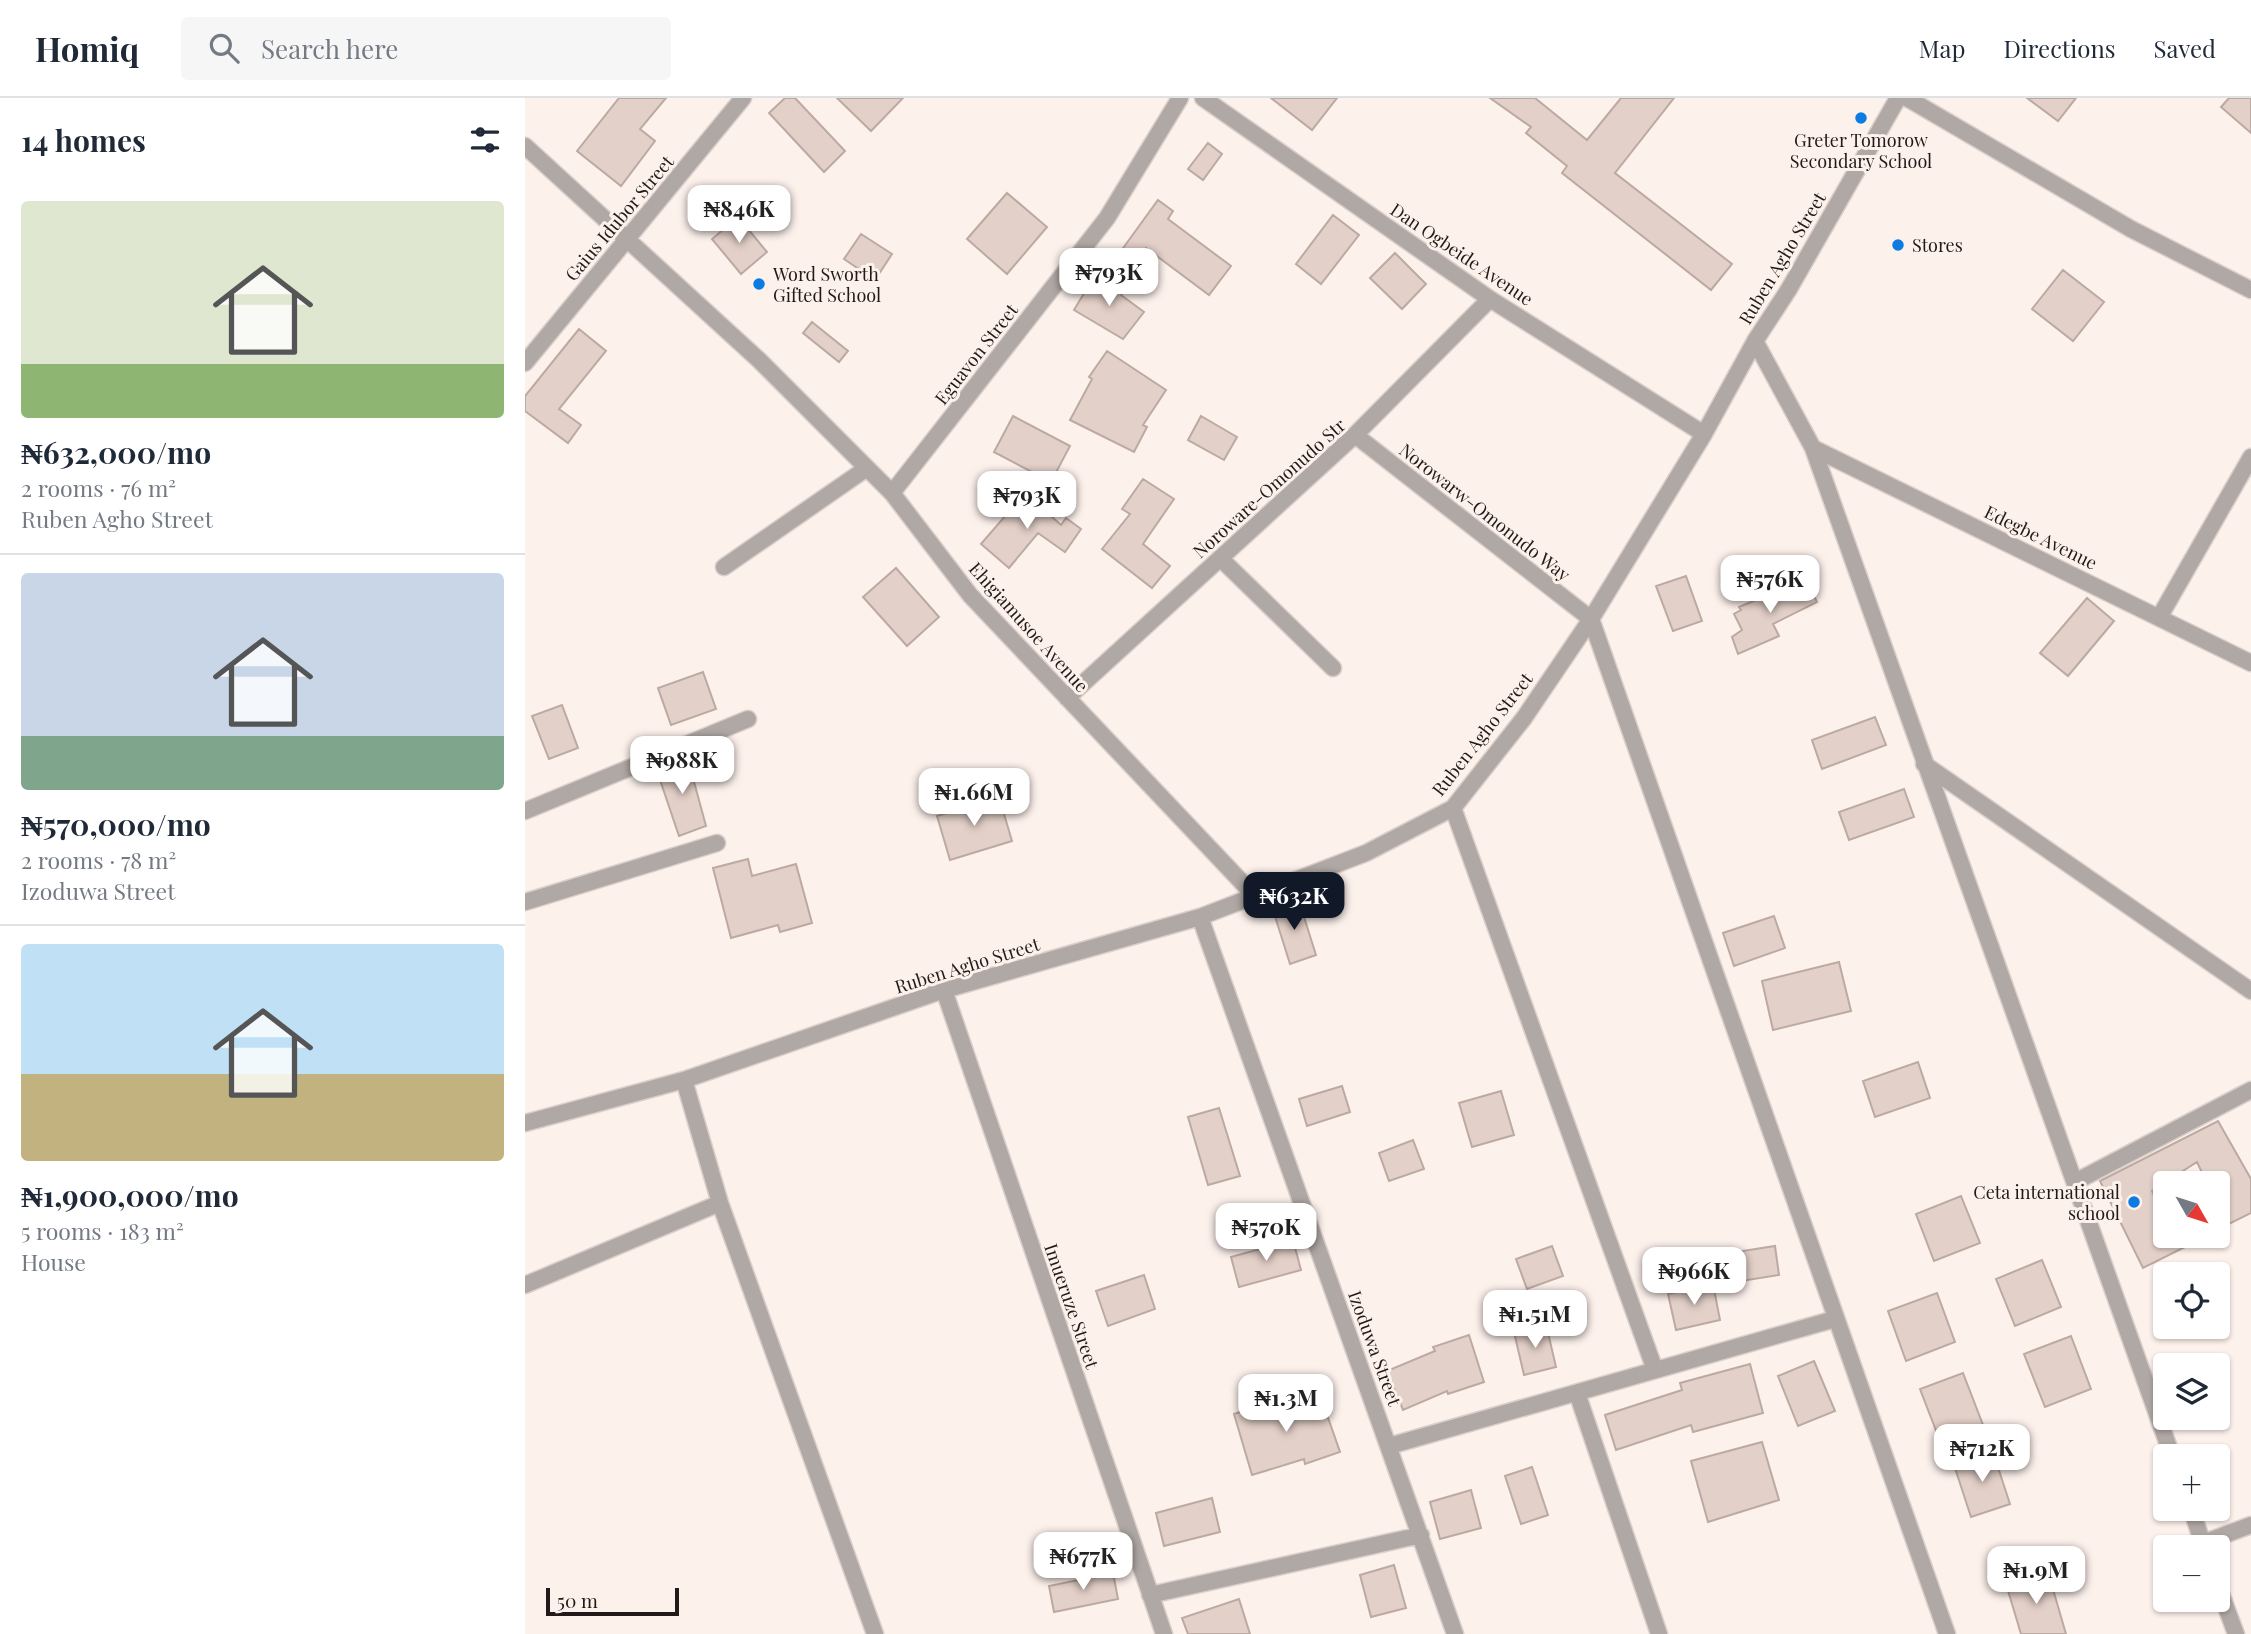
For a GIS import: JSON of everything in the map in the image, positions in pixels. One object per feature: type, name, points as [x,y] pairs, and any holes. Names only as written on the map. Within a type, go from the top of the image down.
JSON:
[{"type":"street","name":"Gaius Idubor Street","points":[[525,363],[743,98]]},
{"type":"street","name":"Eguavon Street","points":[[892,493],[1107,218],[1180,98]]},
{"type":"street","name":"Dan Ogbeide Avenue","points":[[1203,98],[1490,299],[1703,435]]},
{"type":"street","name":"Ruben Agho Street","points":[[525,1123],[684,1080],[944,990],[1200,917],[1366,853],[1453,808],[1524,718],[1591,619],[1703,435],[1898,98]]},
{"type":"street","points":[[1907,98],[2131,229],[2251,290]]},
{"type":"street","name":"Ehigiamusoe Avenue","points":[[525,146],[624,240],[759,360],[892,493],[971,594],[1254,895]]},
{"type":"street","name":"Noroware-Omonudo Str","points":[[1067,698],[1355,435],[1490,299]]},
{"type":"street","points":[[1755,341],[1813,449],[2168,1444]]},
{"type":"street","name":"Norowarw-Omonudo Way","points":[[1355,435],[1591,619]]},
{"type":"street","name":"Edegbe Avenue","points":[[1813,449],[2160,616],[2251,663]]},
{"type":"street","points":[[2160,616],[2251,457]]},
{"type":"street","points":[[724,567],[867,468]]},
{"type":"street","points":[[1220,558],[1333,668]]},
{"type":"street","points":[[1591,619],[1947,1634]]},
{"type":"street","points":[[525,811],[748,719]]},
{"type":"street","points":[[1924,764],[2251,991]]},
{"type":"street","points":[[1453,808],[1655,1370]]},
{"type":"street","points":[[525,902],[717,844]]},
{"type":"street","name":"Izoduwa Street","points":[[1200,917],[1455,1634]]},
{"type":"street","name":"Imueruze Street","points":[[944,990],[1164,1634]]},
{"type":"street","points":[[684,1080],[720,1203],[875,1634]]},
{"type":"street","points":[[2075,1182],[2251,1090]]},
{"type":"street","points":[[525,1285],[720,1203]]},
{"type":"street","points":[[1389,1446],[1835,1319]]},
{"type":"street","points":[[1577,1393],[1659,1634]]},
{"type":"street","points":[[2228,1535],[2251,1525]]},
{"type":"street","points":[[1150,1595],[1421,1535]]},
{"type":"street","points":[[2228,1612],[2236,1634]]},
{"type":"building","points":[[619,98],[666,98],[640,129],[655,141],[621,186],[577,151]]},
{"type":"building","points":[[785,98],[795,98],[845,151],[824,172],[769,113]]},
{"type":"building","points":[[837,98],[903,98],[871,131]]},
{"type":"building","points":[[1271,98],[1337,98],[1312,130]]},
{"type":"building","points":[[1490,98],[1535,98],[1587,140],[1621,98],[1674,98],[1615,173],[1732,264],[1711,290],[1562,173],[1567,166],[1526,133],[1531,127]]},
{"type":"building","points":[[2027,98],[2076,98],[2058,121]]},
{"type":"building","points":[[2229,98],[2251,98],[2251,133],[2221,107]]},
{"type":"building","points":[[1208,143],[1222,154],[1203,180],[1188,169]]},
{"type":"building","points":[[1007,193],[1047,227],[1007,274],[967,239]]},
{"type":"building","points":[[1158,200],[1173,211],[1168,219],[1231,266],[1209,295],[1146,248],[1136,262],[1121,251]]},
{"type":"building","points":[[1333,215],[1359,235],[1321,284],[1296,264]]},
{"type":"building","points":[[738,217],[767,252],[741,274],[712,239]]},
{"type":"building","points":[[861,234],[892,254],[875,280],[844,259]]},
{"type":"building","points":[[1395,253],[1426,284],[1402,309],[1370,278]]},
{"type":"building","points":[[2063,270],[2104,302],[2073,341],[2032,309]]},
{"type":"building","points":[[1095,275],[1123,291],[1121,295],[1144,312],[1123,339],[1074,310]]},
{"type":"building","points":[[812,322],[848,351],[839,362],[803,333]]},
{"type":"building","points":[[579,329],[606,351],[559,409],[581,425],[568,443],[525,411],[525,396]]},
{"type":"building","points":[[1107,351],[1166,390],[1143,425],[1147,427],[1134,452],[1070,420],[1092,379],[1089,377]]},
{"type":"building","points":[[1013,416],[1070,446],[1051,482],[994,452]]},
{"type":"building","points":[[1201,416],[1237,437],[1224,460],[1188,440]]},
{"type":"building","points":[[1143,479],[1174,499],[1143,544],[1170,566],[1152,588],[1102,549],[1130,514],[1122,509]]},
{"type":"building","points":[[1025,493],[1061,525],[1066,518],[1081,529],[1065,552],[1038,533],[1009,568],[981,544]]},
{"type":"building","points":[[896,568],[939,617],[907,646],[863,597]]},
{"type":"building","points":[[1686,576],[1702,621],[1673,631],[1656,586]]},
{"type":"building","points":[[1806,579],[1817,602],[1773,624],[1779,636],[1738,654],[1732,637],[1742,630],[1734,614],[1741,610],[1739,607]]},
{"type":"building","points":[[2087,598],[2114,621],[2068,676],[2040,653]]},
{"type":"building","points":[[703,672],[716,709],[671,725],[658,688]]},
{"type":"building","points":[[562,705],[578,748],[549,759],[532,716]]},
{"type":"building","points":[[1875,717],[1886,745],[1822,769],[1812,740]]},
{"type":"building","points":[[687,756],[706,826],[679,836],[656,768]]},
{"type":"building","points":[[1904,789],[1914,817],[1849,840],[1839,812]]},
{"type":"building","points":[[999,797],[1012,841],[950,860],[937,816]]},
{"type":"building","points":[[748,859],[752,876],[796,864],[812,923],[780,932],[778,925],[731,938],[713,868]]},
{"type":"building","points":[[1299,901],[1316,955],[1290,964],[1273,910]]},
{"type":"building","points":[[1774,916],[1785,948],[1734,966],[1723,933]]},
{"type":"building","points":[[1839,962],[1851,1011],[1773,1030],[1762,981]]},
{"type":"building","points":[[1918,1062],[1930,1098],[1875,1117],[1863,1081]]},
{"type":"building","points":[[1342,1086],[1350,1112],[1307,1126],[1299,1099]]},
{"type":"building","points":[[1501,1091],[1514,1135],[1472,1147],[1459,1103]]},
{"type":"building","points":[[1219,1108],[1240,1176],[1208,1185],[1188,1117]]},
{"type":"building","name":"Ceta international school","points":[[2218,1121],[2251,1179],[2251,1213],[2230,1224],[2230,1171],[2201,1171],[2197,1162],[2183,1171],[2153,1171],[2153,1248],[2183,1248],[2143,1268],[2100,1181]]},
{"type":"building","points":[[1413,1140],[1424,1169],[1389,1181],[1379,1153]]},
{"type":"building","points":[[1961,1196],[1980,1243],[1934,1261],[1916,1214]]},
{"type":"building","points":[[1293,1240],[1301,1270],[1239,1287],[1231,1257]]},
{"type":"building","points":[[1552,1246],[1563,1276],[1527,1289],[1516,1259]]},
{"type":"building","points":[[1775,1246],[1779,1275],[1722,1284],[1717,1255]]},
{"type":"building","points":[[2042,1260],[2061,1307],[2015,1326],[1996,1279]]},
{"type":"building","points":[[1144,1275],[1155,1309],[1108,1326],[1096,1291]]},
{"type":"building","points":[[1713,1284],[1720,1320],[1676,1330],[1668,1294]]},
{"type":"building","points":[[1937,1293],[1955,1342],[1906,1361],[1888,1311]]},
{"type":"building","points":[[1546,1324],[1556,1367],[1524,1375],[1514,1332]]},
{"type":"building","points":[[1469,1335],[1484,1382],[1448,1394],[1447,1391],[1403,1410],[1387,1371],[1435,1351],[1433,1347]]},
{"type":"building","points":[[2071,1336],[2091,1389],[2045,1407],[2024,1354]]},
{"type":"building","points":[[1814,1361],[1835,1411],[1798,1426],[1778,1376]]},
{"type":"building","points":[[1750,1364],[1763,1413],[1693,1432],[1691,1425],[1616,1450],[1605,1415],[1682,1390],[1680,1383]]},
{"type":"building","points":[[1963,1373],[1983,1425],[1940,1441],[1920,1389]]},
{"type":"building","points":[[1319,1392],[1340,1452],[1305,1464],[1304,1459],[1252,1475],[1234,1414],[1265,1404],[1267,1410]]},
{"type":"building","points":[[1762,1442],[1779,1500],[1708,1522],[1691,1461]]},
{"type":"building","points":[[1993,1452],[2010,1504],[1971,1517],[1954,1465]]},
{"type":"building","points":[[1532,1467],[1548,1515],[1521,1524],[1505,1476]]},
{"type":"building","points":[[1471,1490],[1481,1528],[1440,1539],[1430,1502]]},
{"type":"building","points":[[1212,1498],[1220,1532],[1164,1546],[1156,1513]]},
{"type":"building","points":[[1394,1565],[1406,1608],[1371,1617],[1360,1575]]},
{"type":"building","points":[[2048,1572],[2066,1634],[2021,1634],[2006,1584]]},
{"type":"building","points":[[1113,1573],[1118,1599],[1054,1612],[1049,1586]]},
{"type":"building","points":[[1239,1599],[1250,1634],[1188,1634],[1182,1618]]},
{"type":"place","name":"Greter Tomorow Secondary School","points":[[1861,118]]},
{"type":"place","name":"Stores","points":[[1898,245]]},
{"type":"place","name":"Word Sworth Gifted School","points":[[759,284]]},
{"type":"place","name":"Ceta international school","points":[[2134,1202]]}]
